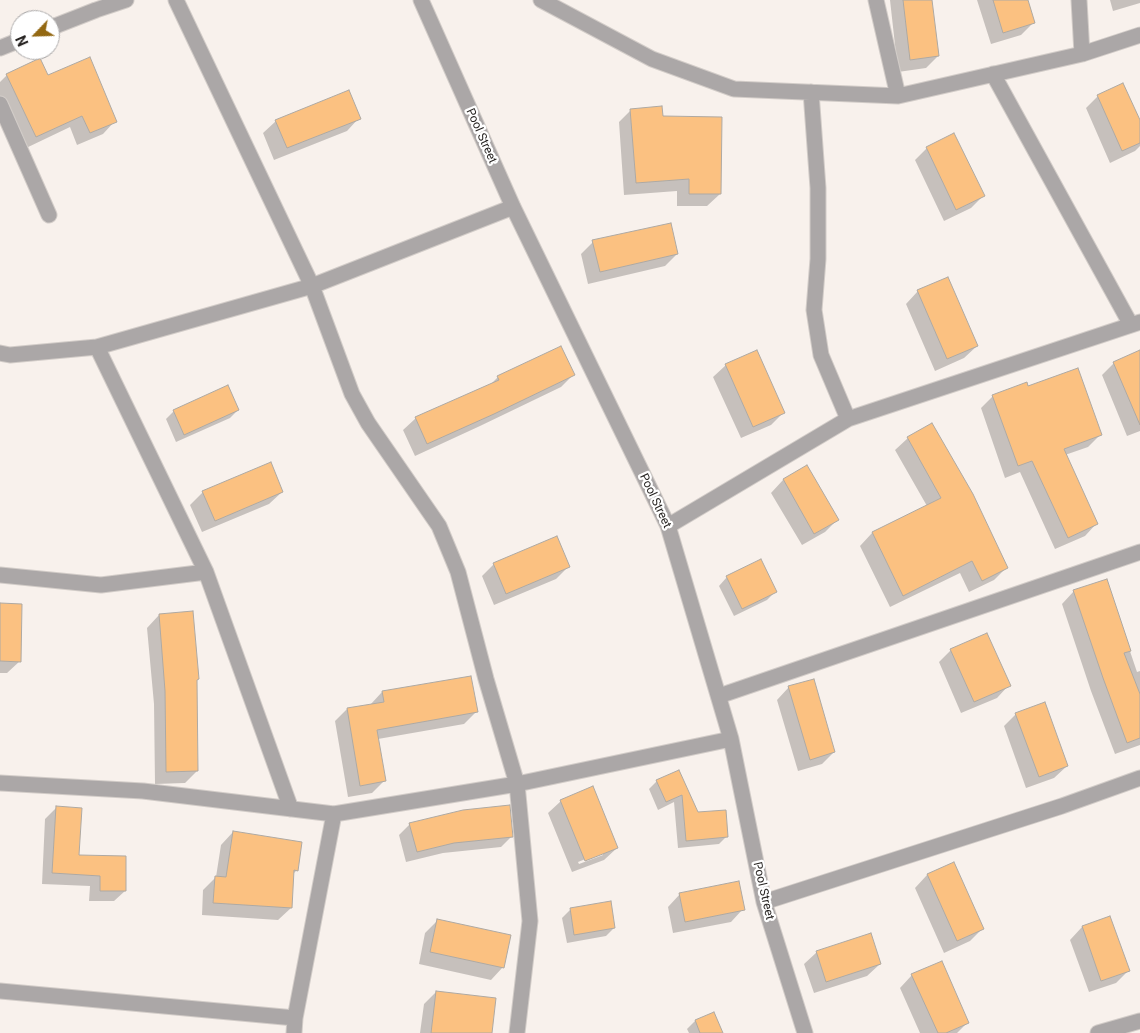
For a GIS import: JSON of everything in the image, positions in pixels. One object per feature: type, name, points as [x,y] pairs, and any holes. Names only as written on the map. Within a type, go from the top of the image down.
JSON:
[{"type":"street","points":[[60,23],[95,5],[126,0]]},
{"type":"street","points":[[176,0],[312,286],[352,394],[368,423],[439,526],[458,572],[486,679],[517,784],[530,920],[519,1030]]},
{"type":"street","name":"Pool Street","points":[[421,0],[513,207],[668,526],[731,739],[764,902],[805,1033]]},
{"type":"street","points":[[542,0],[652,59],[734,89],[898,96],[1082,54],[1140,35]]},
{"type":"street","points":[[876,0],[898,96]]},
{"type":"street","points":[[1079,0],[1082,54]]},
{"type":"street","points":[[668,526],[848,419],[1135,323],[993,74]]},
{"type":"street","points":[[811,92],[818,188],[818,259],[814,310],[821,355],[848,419]]},
{"type":"street","points":[[0,104],[49,216]]},
{"type":"street","points":[[0,353],[10,355],[97,348],[312,286],[513,207]]},
{"type":"street","points":[[97,348],[206,572],[291,809]]},
{"type":"street","points":[[719,696],[1140,552]]},
{"type":"street","points":[[0,575],[101,585],[206,572]]},
{"type":"street","points":[[0,783],[143,791],[334,814],[517,784],[731,739]]},
{"type":"street","points":[[764,902],[1062,806],[1140,778]]},
{"type":"street","points":[[0,991],[294,1026],[334,814]]},
{"type":"street","points":[[1098,1033],[1140,1021]]},
{"type":"building","points":[[903,0],[932,0],[939,56],[910,60]]},
{"type":"building","points":[[993,0],[1028,0],[1035,23],[1003,33]]},
{"type":"building","points":[[90,57],[117,122],[90,133],[82,116],[36,137],[6,74],[36,60],[41,60],[48,75]]},
{"type":"building","points":[[1123,83],[1140,120],[1140,143],[1122,151],[1097,95]]},
{"type":"building","points":[[349,90],[361,119],[287,148],[275,120]]},
{"type":"building","points":[[662,106],[663,116],[722,117],[721,194],[689,194],[689,179],[636,183],[630,109]]},
{"type":"building","points":[[954,133],[985,196],[956,210],[926,147]]},
{"type":"building","points":[[671,223],[678,254],[600,272],[592,240]]},
{"type":"building","points":[[948,277],[978,346],[947,359],[917,290]]},
{"type":"building","points":[[561,346],[575,375],[427,444],[415,417],[499,380],[497,376]]},
{"type":"building","points":[[757,350],[785,413],[753,427],[725,364]]},
{"type":"building","points":[[1140,350],[1140,425],[1113,362]]},
{"type":"building","points":[[1078,368],[1102,435],[1064,449],[1098,524],[1068,538],[1032,461],[1018,466],[992,395],[1027,382],[1028,386]]},
{"type":"building","points":[[228,385],[239,410],[184,435],[173,410]]},
{"type":"building","points":[[932,423],[973,494],[1008,568],[982,581],[972,561],[903,596],[872,532],[941,498],[907,437]]},
{"type":"building","points":[[271,462],[283,492],[215,521],[202,491]]},
{"type":"building","points":[[807,465],[839,520],[814,534],[783,479]]},
{"type":"building","points":[[557,536],[570,567],[506,594],[493,563]]},
{"type":"building","points":[[761,559],[777,592],[742,609],[726,576]]},
{"type":"building","points":[[1107,579],[1131,651],[1124,653],[1140,694],[1140,738],[1127,743],[1073,590]]},
{"type":"building","points":[[0,603],[22,604],[21,662],[0,661]]},
{"type":"building","points":[[193,611],[199,679],[197,680],[198,771],[166,772],[165,691],[159,614]]},
{"type":"building","points":[[987,633],[1011,686],[974,702],[950,649]]},
{"type":"building","points":[[471,676],[478,712],[377,730],[386,781],[360,786],[347,708],[384,702],[382,691]]},
{"type":"building","points":[[814,679],[835,752],[810,760],[788,686]]},
{"type":"building","points":[[1045,702],[1068,766],[1039,777],[1015,713]]},
{"type":"building","points":[[679,770],[698,812],[726,810],[728,837],[686,841],[682,795],[666,802],[656,780]]},
{"type":"building","points":[[593,786],[618,848],[585,861],[560,800]]},
{"type":"building","points":[[510,805],[513,837],[454,843],[417,852],[409,823],[463,810]]},
{"type":"building","points":[[56,806],[82,808],[79,855],[126,856],[126,891],[100,891],[100,876],[52,873]]},
{"type":"building","points":[[233,831],[302,842],[298,871],[294,870],[292,908],[213,903],[215,876],[226,877]]},
{"type":"building","points":[[954,862],[984,929],[957,941],[927,874]]},
{"type":"building","points":[[739,881],[745,910],[685,922],[679,893]]},
{"type":"building","points":[[611,901],[615,928],[574,935],[570,908]]},
{"type":"building","points":[[1110,916],[1130,971],[1101,981],[1082,926]]},
{"type":"building","points":[[437,919],[511,935],[504,968],[430,952]]},
{"type":"building","points":[[871,933],[881,964],[826,982],[816,951]]},
{"type":"building","points":[[942,961],[969,1023],[946,1033],[938,1033],[911,974]]},
{"type":"building","points":[[436,991],[496,998],[492,1033],[431,1033]]},
{"type":"building","points":[[714,1012],[723,1033],[700,1033],[695,1020]]}]
